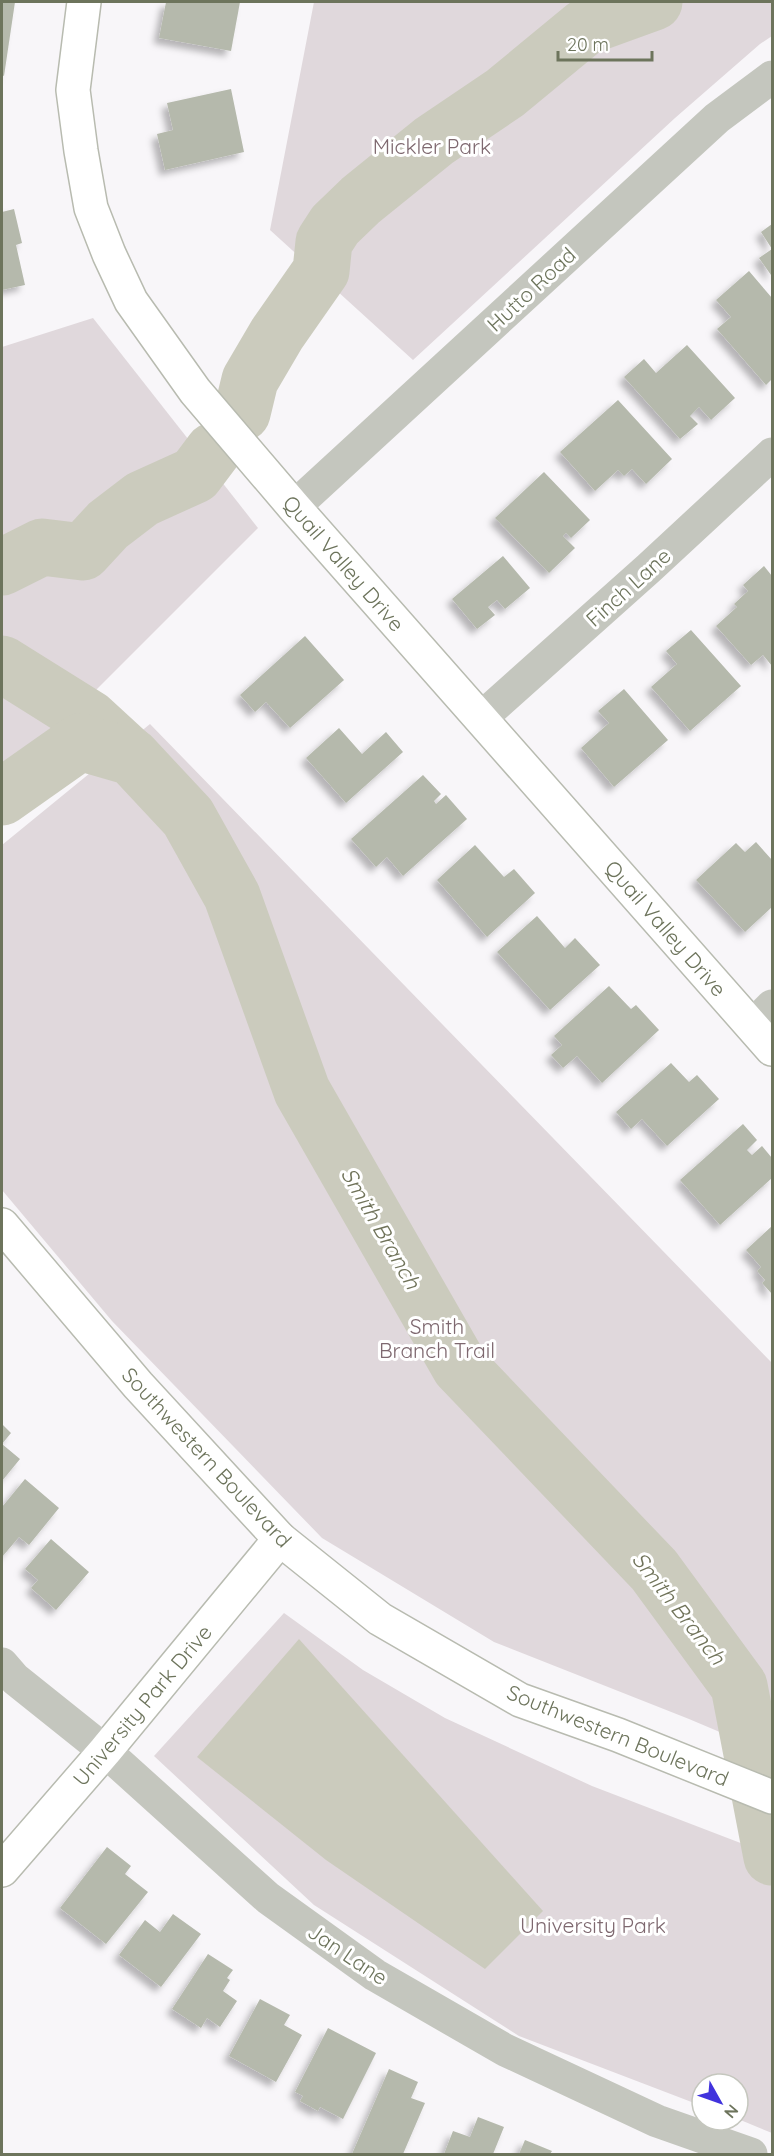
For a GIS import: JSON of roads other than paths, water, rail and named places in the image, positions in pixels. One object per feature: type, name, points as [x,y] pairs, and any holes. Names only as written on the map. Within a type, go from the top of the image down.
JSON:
[{"type":"street","name":"Quail Valley Drive","points":[[84,2],[73,90],[91,208],[131,301],[195,391],[294,507],[481,718],[766,1027]]},
{"type":"street","name":"Hutto Road","points":[[294,507],[717,118],[772,77]]},
{"type":"street","name":"Finch Lane","points":[[481,718],[650,568],[772,454]]},
{"type":"street","name":"Southwestern Boulevard","points":[[2,1225],[138,1385],[280,1539],[380,1618],[520,1700],[618,1735],[772,1797]]},
{"type":"street","name":"University Park Drive","points":[[2,1870],[105,1751],[280,1539]]},
{"type":"street","name":"Jan Lane","points":[[2,1664],[15,1679],[105,1751],[268,1898],[375,1975],[505,2050],[657,2121],[751,2154]]},
{"type":"waterway","points":[[242,413],[250,380],[277,334],[321,271],[324,242],[335,225],[361,200],[434,141],[505,93],[585,27],[654,2]]},
{"type":"waterway","points":[[2,567],[42,547],[83,552],[108,525],[142,499],[195,475],[213,451]]},
{"type":"waterway","points":[[2,664],[90,719],[127,753]]},
{"type":"waterway","name":"Smith Branch","points":[[2,797],[80,742],[132,757],[188,817],[232,896],[302,1091],[460,1367],[654,1570],[739,1686],[772,1857]]},
{"type":"park label","name":"Mickler Park","points":[[432,146]]},
{"type":"park label","name":"Smith Branch Trail","points":[[437,1338]]},
{"type":"park label","name":"University Park","points":[[593,1925]]}]
